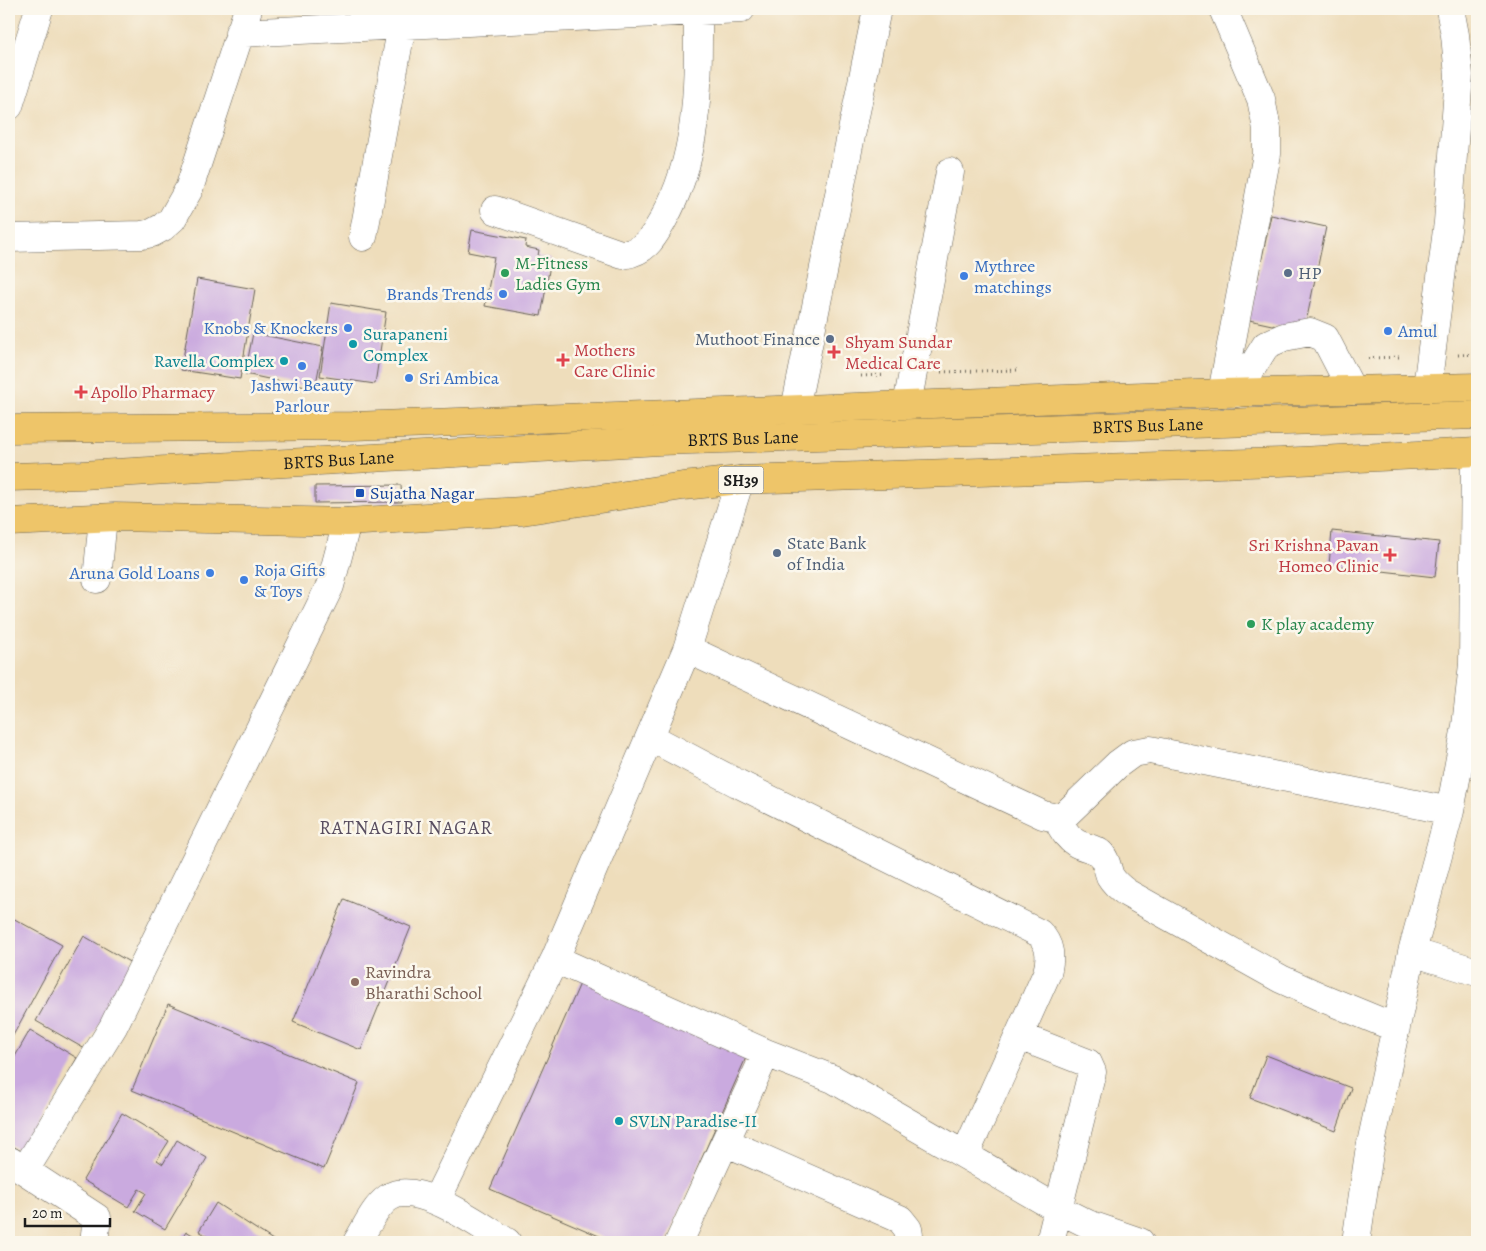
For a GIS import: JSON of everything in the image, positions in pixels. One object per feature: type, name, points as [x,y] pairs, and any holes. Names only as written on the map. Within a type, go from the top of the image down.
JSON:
[{"type":"main road","points":[[9,429],[353,426],[1229,393],[1477,387]]},
{"type":"main road","name":"BRTS Bus Lane","points":[[9,476],[92,474],[659,441],[1477,415]]},
{"type":"main road","name":"SH39","points":[[9,522],[103,518],[347,522],[522,511],[683,486],[740,480],[1260,463],[1476,452]]},
{"type":"street","points":[[9,106],[39,9]]},
{"type":"street","points":[[9,238],[152,234],[172,219],[189,188],[243,21],[402,25],[557,14],[741,9]]},
{"type":"street","points":[[795,409],[877,9]]},
{"type":"street","points":[[1223,9],[1261,99],[1267,130],[1267,154],[1229,393]]},
{"type":"street","points":[[1427,388],[1448,222],[1459,75],[1450,9]]},
{"type":"street","points":[[495,210],[622,255],[636,253],[649,244],[673,202],[687,164],[693,136],[698,84],[698,11]]},
{"type":"street","points":[[363,237],[402,25]]},
{"type":"street","points":[[907,405],[950,172]]},
{"type":"street","points":[[1229,393],[1266,345],[1284,336],[1310,332],[1325,338],[1352,390]]},
{"type":"street","points":[[1356,1242],[1369,1154],[1412,952],[1450,811],[1466,783],[1466,726],[1474,664],[1476,452]]},
{"type":"street","points":[[436,1201],[556,959],[650,737],[687,648],[740,480]]},
{"type":"street","points":[[97,579],[103,518]]},
{"type":"street","points":[[94,1242],[97,1218],[17,1165],[117,1018],[330,586],[347,522]]},
{"type":"street","points":[[687,648],[1043,815],[1056,818],[1065,816],[1118,764],[1133,753],[1150,750],[1450,811]]},
{"type":"street","points":[[650,737],[737,783],[1040,933],[1047,942],[1051,959],[1047,973],[965,1155]]},
{"type":"street","points":[[1056,818],[1066,834],[1076,843],[1094,848],[1102,856],[1108,866],[1110,876],[1127,893],[1281,979],[1396,1028]]},
{"type":"street","points":[[1412,952],[1477,972]]},
{"type":"street","points":[[556,959],[766,1053],[833,1079],[1058,1209],[1088,1224],[1140,1242]]},
{"type":"street","points":[[1019,1036],[1088,1063],[1092,1072],[1050,1242]]},
{"type":"street","points":[[679,1242],[766,1053]]},
{"type":"street","points":[[725,1142],[900,1219],[908,1229],[910,1242]]},
{"type":"street","points":[[357,1242],[382,1204],[389,1197],[407,1193],[436,1201],[507,1242]]},
{"type":"building","points":[[1271,215],[1326,227],[1304,332],[1249,320]]},
{"type":"building","points":[[472,230],[526,240],[525,247],[539,250],[538,256],[551,259],[541,316],[485,306],[494,257],[468,252]]},
{"type":"building","points":[[197,279],[255,289],[240,379],[181,370]]},
{"type":"building","name":"Surapaneni Complex","points":[[331,303],[386,312],[375,384],[320,376]]},
{"type":"building","name":"Ravella Complex","points":[[253,333],[323,347],[315,389],[245,374]]},
{"type":"building","points":[[401,485],[402,502],[315,503],[315,486]]},
{"type":"building","points":[[1332,531],[1439,542],[1435,577],[1329,565]]},
{"type":"building","points":[[344,899],[411,927],[361,1050],[293,1022]]},
{"type":"building","points":[[9,916],[62,945],[9,1043]]},
{"type":"building","points":[[84,936],[133,964],[85,1049],[36,1021]]},
{"type":"building","name":"SVLN Paradise-II","points":[[582,979],[748,1053],[665,1242],[613,1242],[490,1189]]},
{"type":"building","points":[[168,1004],[359,1083],[324,1169],[132,1090]]},
{"type":"building","points":[[30,1030],[77,1058],[23,1152],[9,1144],[9,1067]]},
{"type":"building","points":[[1266,1055],[1351,1088],[1336,1131],[1250,1098]]},
{"type":"building","points":[[122,1113],[169,1141],[157,1160],[163,1164],[177,1140],[207,1158],[165,1229],[135,1211],[146,1193],[139,1189],[128,1207],[83,1180]]},
{"type":"building","points":[[216,1203],[276,1242],[216,1242],[199,1231]]},
{"type":"building","points":[[186,1231],[204,1242],[179,1242]]},
{"type":"place","name":"M-Fitness Ladies Gym","points":[[505,273]]},
{"type":"place","name":"HP","points":[[1288,273]]},
{"type":"place","name":"Mythree matchings","points":[[964,276]]},
{"type":"place","name":"Brands Trends","points":[[503,294]]},
{"type":"place","name":"Knobs & Knockers","points":[[348,328]]},
{"type":"place","name":"Amul","points":[[1388,331]]},
{"type":"place","name":"Muthoot Finance","points":[[830,339]]},
{"type":"place","name":"Surapaneni Complex","points":[[353,344]]},
{"type":"place","name":"Shyam Sundar Medical Care","points":[[834,352]]},
{"type":"place","name":"Mothers Care Clinic","points":[[563,360]]},
{"type":"place","name":"Ravella Complex","points":[[284,361]]},
{"type":"place","name":"Jashwi Beauty Parlour","points":[[302,366]]},
{"type":"place","name":"Sri Ambica","points":[[409,378]]},
{"type":"place","name":"Apollo Pharmacy","points":[[81,392]]},
{"type":"place","name":"Sujatha Nagar","points":[[360,493]]},
{"type":"place","name":"State Bank of India","points":[[777,553]]},
{"type":"place","name":"Sri Krishna Pavan Homeo Clinic","points":[[1390,555]]},
{"type":"place","name":"Aruna Gold Loans","points":[[210,573]]},
{"type":"place","name":"Roja Gifts & Toys","points":[[244,580]]},
{"type":"place","name":"K play academy","points":[[1251,624]]},
{"type":"place","name":"Ravindra Bharathi School","points":[[355,982]]},
{"type":"place","name":"SVLN Paradise-II","points":[[619,1121]]},
{"type":"district","name":"RATNAGIRI NAGAR","points":[[406,827]]}]
